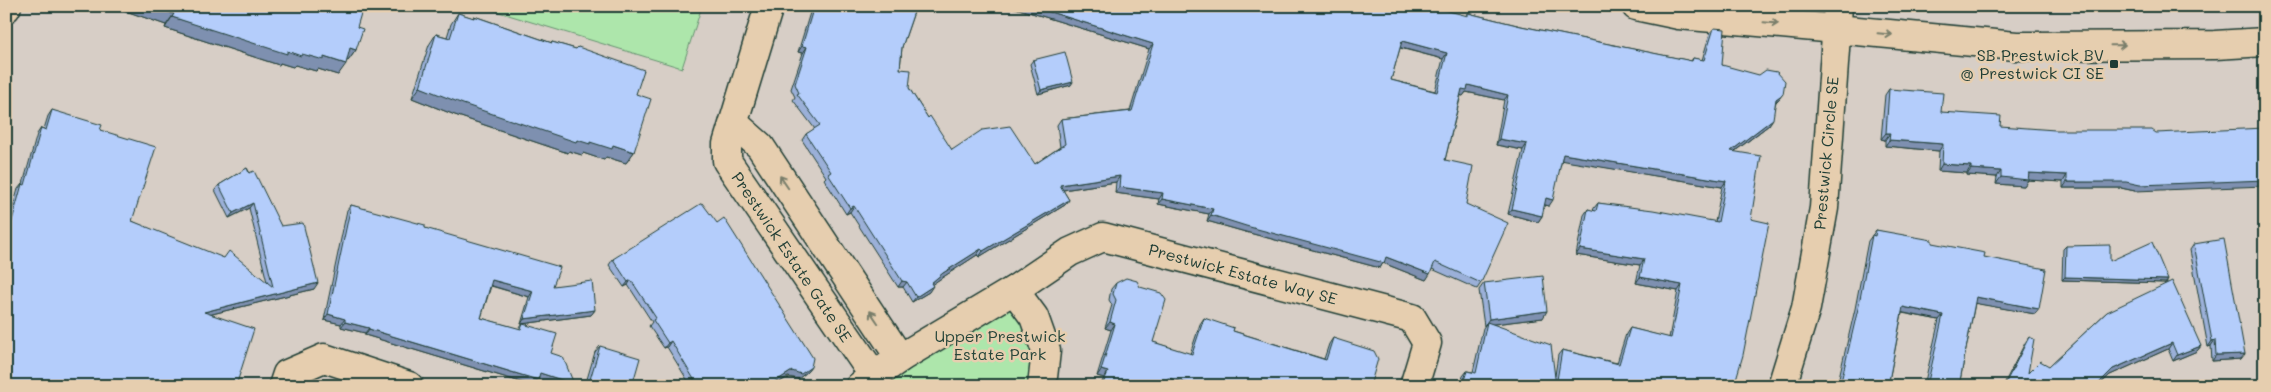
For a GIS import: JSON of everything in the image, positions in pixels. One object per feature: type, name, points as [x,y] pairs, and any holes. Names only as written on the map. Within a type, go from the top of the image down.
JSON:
[{"type":"street","points":[[734,123],[769,6]]},
{"type":"street","points":[[1636,6],[1680,16],[1837,18],[2016,46],[2216,45],[2265,42]]},
{"type":"street","name":"Prestwick Circle SE","points":[[1782,386],[1806,308],[1824,208],[1837,18]]},
{"type":"street","name":"Prestwick Estate Gate SE","points":[[867,381],[727,161],[727,144],[734,123],[760,146],[900,358]]},
{"type":"street","name":"Prestwick Estate Way SE","points":[[867,381],[900,358],[1014,290],[1070,252],[1103,237],[1412,318],[1427,343],[1414,386]]},
{"type":"street","points":[[1014,290],[1034,317],[1046,351],[1042,386]]},
{"type":"street","points":[[283,386],[287,374],[324,358],[409,386]]},
{"type":"green space","points":[[479,6],[702,6],[682,68]]},
{"type":"green space","name":"Upper Prestwick Estate Park","points":[[1011,292],[1034,317],[1042,386],[860,386]]},
{"type":"building","points":[[153,6],[349,6],[362,10],[357,27],[363,29],[356,50],[350,48],[346,64],[324,57],[324,60],[302,54],[301,56],[287,51],[287,54],[172,17],[174,14]]},
{"type":"building","points":[[814,6],[916,6],[902,47],[900,69],[911,70],[909,88],[952,150],[982,130],[1010,126],[1035,164],[1065,144],[1061,119],[1132,111],[1153,44],[1031,6],[1429,6],[1468,16],[1468,13],[1521,26],[1692,61],[1693,58],[1704,60],[1714,28],[1725,29],[1722,65],[1759,75],[1766,70],[1777,72],[1785,81],[1783,94],[1776,99],[1773,119],[1731,151],[1761,156],[1751,219],[1769,223],[1743,355],[1734,386],[1556,386],[1562,350],[1619,364],[1630,328],[1671,338],[1682,285],[1640,277],[1644,259],[1580,249],[1588,209],[1596,211],[1598,203],[1653,210],[1718,222],[1726,181],[1563,154],[1553,200],[1546,198],[1542,216],[1512,209],[1527,144],[1499,139],[1508,95],[1468,85],[1467,90],[1462,89],[1445,160],[1473,166],[1466,204],[1508,223],[1481,283],[1435,262],[1430,274],[1386,257],[1384,263],[1246,226],[1211,215],[1213,209],[1162,199],[1163,193],[1119,187],[1120,176],[1060,185],[1069,200],[983,251],[981,249],[943,273],[931,283],[933,286],[916,297],[907,282],[902,281],[854,206],[850,208],[828,174],[831,172],[806,134],[820,125],[797,94],[799,93],[795,84],[807,47],[802,46]],"holes":[[[1402,41],[1447,53],[1437,92],[1391,80]]]},
{"type":"building","points":[[458,13],[474,18],[474,16],[552,43],[576,49],[578,47],[644,70],[636,94],[651,99],[634,152],[613,145],[612,149],[590,142],[590,144],[577,140],[576,142],[463,104],[420,87],[436,34],[450,38]]},
{"type":"building","points":[[1065,52],[1073,82],[1041,90],[1033,60]]},
{"type":"building","points":[[1889,89],[1943,93],[1941,112],[2001,116],[2000,126],[2055,130],[2152,130],[2156,133],[2265,128],[2265,180],[2140,185],[2126,182],[2067,182],[2067,175],[2029,173],[2028,180],[2001,177],[2001,171],[1971,169],[1971,166],[1942,164],[1943,144],[1889,140],[1890,133],[1886,133]]},
{"type":"building","points":[[52,110],[102,125],[100,130],[156,147],[132,221],[224,258],[229,251],[273,287],[253,203],[233,213],[219,185],[247,168],[249,173],[254,171],[281,226],[303,223],[318,283],[204,312],[254,329],[236,386],[6,386],[6,243],[22,184],[25,185],[41,128],[46,130]]},
{"type":"building","points":[[702,203],[717,223],[724,218],[813,358],[811,367],[801,374],[792,371],[768,386],[698,386],[671,341],[668,343],[653,320],[656,318],[631,280],[628,282],[613,259]]},
{"type":"building","points":[[351,205],[425,225],[425,228],[560,267],[553,286],[592,281],[595,310],[524,319],[533,291],[492,280],[481,318],[521,329],[523,324],[557,334],[551,353],[563,357],[574,384],[540,373],[538,380],[345,322],[345,319],[328,314]]},
{"type":"building","points":[[1876,230],[1932,240],[1932,243],[1985,253],[1984,257],[2046,269],[2039,309],[1976,297],[1959,386],[1927,386],[1943,315],[1903,307],[1888,386],[1840,386],[1859,304],[1872,235],[1875,236]]},
{"type":"building","points":[[2224,239],[2245,354],[2216,355],[2215,340],[2212,341],[2194,244]]},
{"type":"building","points":[[2152,242],[2168,280],[2065,277],[2066,246],[2110,245],[2110,261]]},
{"type":"building","points":[[1543,276],[1547,311],[1489,319],[1484,283]]},
{"type":"building","points":[[1126,278],[1137,281],[1140,287],[1161,293],[1166,300],[1153,342],[1192,354],[1204,318],[1234,328],[1233,331],[1326,360],[1333,338],[1374,351],[1378,359],[1370,386],[1197,386],[1168,378],[1165,386],[1102,386],[1108,372],[1101,370],[1115,324],[1110,322],[1116,300],[1113,294],[1116,283]]},
{"type":"building","points":[[2172,281],[2201,346],[2177,355],[2172,343],[2113,369],[2096,386],[2004,386],[2029,337],[2034,339],[2028,373],[2040,361],[2049,366],[2107,312]]},
{"type":"building","points":[[1487,322],[1551,345],[1556,386],[1462,386],[1467,371],[1476,373]]},
{"type":"building","points":[[600,346],[640,358],[632,386],[588,386]]},
{"type":"place","name":"SB Prestwick BV @ Prestwick CI SE","points":[[2114,64]]}]
